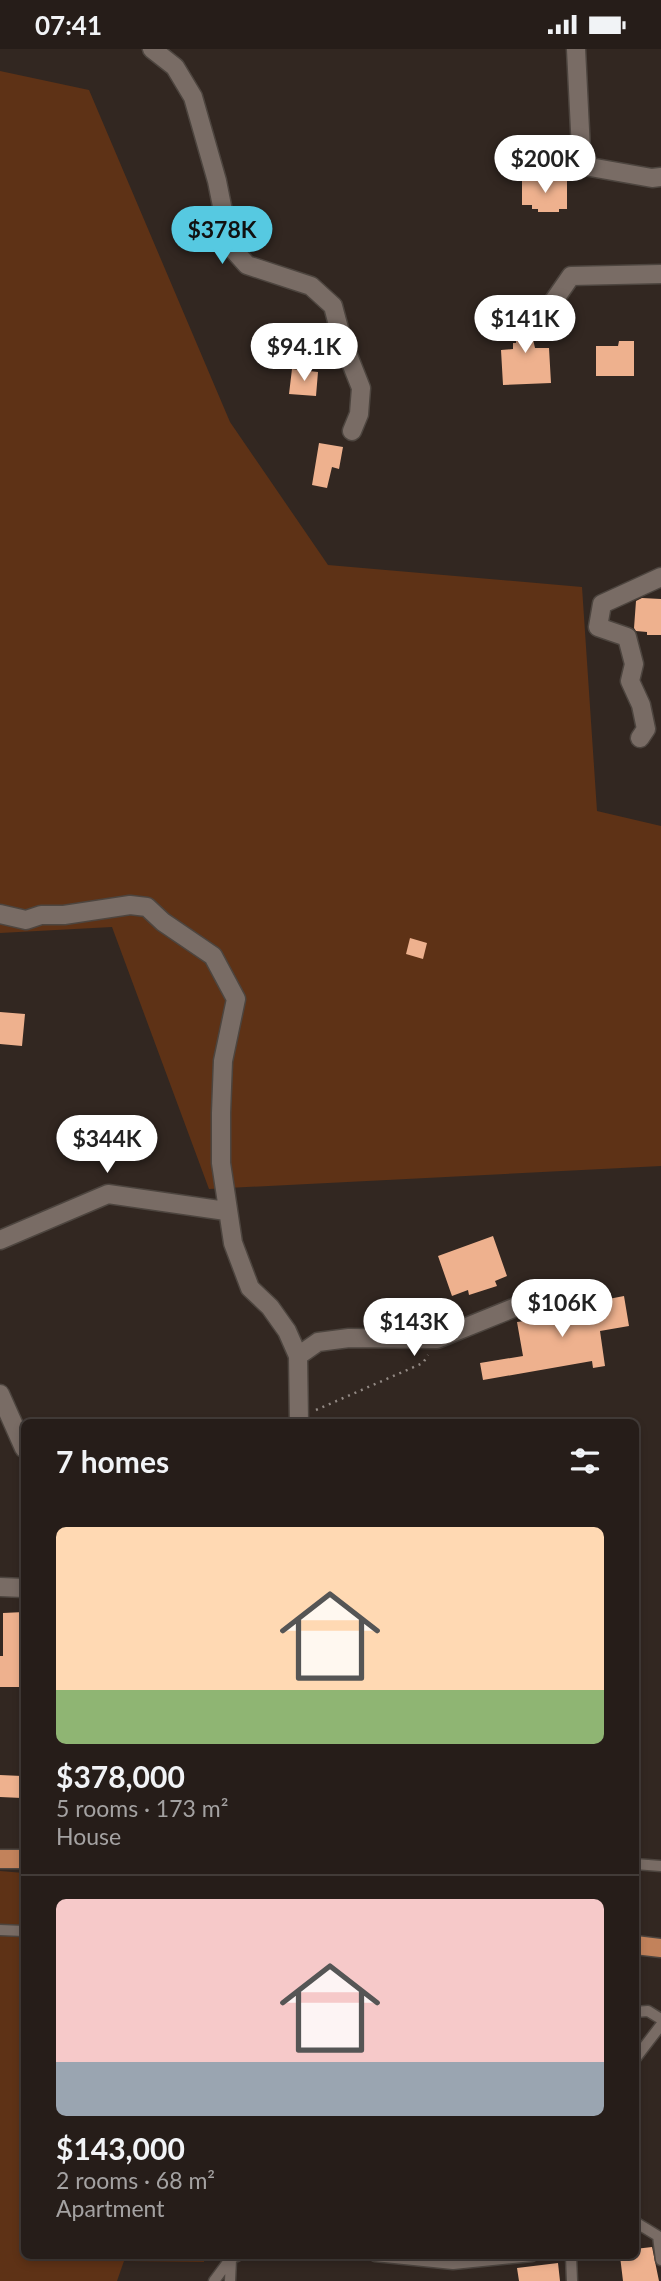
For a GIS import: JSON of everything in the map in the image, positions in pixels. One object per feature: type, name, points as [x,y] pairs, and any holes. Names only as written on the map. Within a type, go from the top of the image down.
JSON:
[{"type":"main road","points":[[0,1859],[21,1859]]},
{"type":"main road","points":[[639,1945],[661,1948]]},
{"type":"street","points":[[152,49],[175,67],[193,97],[217,181],[230,246],[247,265],[311,286],[333,306],[342,340],[361,388],[359,414],[352,431]]},
{"type":"street","points":[[576,49],[581,150],[590,167],[661,177]]},
{"type":"street","points":[[536,328],[571,276],[661,274]]},
{"type":"street","points":[[640,738],[646,729],[642,705],[631,681],[634,664],[627,637],[598,627],[602,604],[661,577]]},
{"type":"street","points":[[0,914],[26,920],[41,915],[64,915],[130,905],[148,907],[163,922],[214,956],[236,999],[223,1061],[221,1163],[226,1211],[233,1243],[250,1288],[275,1315],[298,1356],[299,1419]]},
{"type":"street","points":[[0,1240],[108,1194],[226,1211]]},
{"type":"street","points":[[298,1356],[317,1342],[349,1338],[436,1339],[558,1290]]},
{"type":"street","points":[[0,1394],[21,1441]]},
{"type":"street","points":[[0,1587],[21,1588]]},
{"type":"lane","points":[[639,1864],[661,1866]]},
{"type":"lane","points":[[0,1930],[21,1931]]},
{"type":"lane","points":[[639,2012],[648,2011],[661,2019]]},
{"type":"lane","points":[[639,2054],[661,2025]]},
{"type":"lane","points":[[639,2224],[658,2236],[661,2260]]},
{"type":"lane","points":[[214,2281],[231,2259]]},
{"type":"lane","points":[[230,2281],[233,2259]]},
{"type":"lane","points":[[404,2259],[453,2264],[502,2259]]},
{"type":"lane","points":[[571,2259],[572,2281]]},
{"type":"path","points":[[301,1419],[423,1363],[436,1339]]},
{"type":"shaded area","points":[[0,71],[89,90],[230,422],[328,565],[582,587],[597,811],[661,826],[661,1166],[209,1189],[112,927],[0,933]]},
{"type":"shaded area","points":[[0,1871],[21,1873],[21,2259],[204,2259],[204,2262],[124,2261],[117,2281],[0,2281]]},
{"type":"building","points":[[567,179],[567,209],[559,209],[559,212],[538,212],[538,209],[532,209],[532,205],[522,205],[522,180]]},
{"type":"building","points":[[516,301],[533,301],[533,311],[525,322],[525,332],[533,339],[535,348],[549,348],[551,383],[503,385],[501,350],[513,349],[513,343],[516,343]]},
{"type":"building","points":[[619,341],[634,341],[634,376],[596,376],[596,346],[618,346]]},
{"type":"building","points":[[292,369],[318,372],[316,396],[289,394]]},
{"type":"building","points":[[319,443],[343,447],[339,469],[332,467],[327,488],[312,485]]},
{"type":"building","points":[[642,598],[661,599],[661,635],[647,635],[647,632],[636,631],[634,628],[636,601]]},
{"type":"building","points":[[410,938],[427,943],[423,959],[406,954]]},
{"type":"building","points":[[0,1012],[25,1014],[22,1046],[0,1044]]},
{"type":"building","points":[[145,1118],[147,1149],[110,1151],[108,1121]]},
{"type":"building","points":[[493,1236],[507,1276],[495,1281],[497,1286],[469,1295],[468,1290],[452,1296],[438,1256]]},
{"type":"building","points":[[624,1296],[629,1326],[600,1331],[605,1366],[593,1368],[592,1361],[483,1380],[480,1363],[523,1356],[517,1322],[553,1317],[552,1310]]},
{"type":"building","points":[[21,1612],[21,1687],[0,1687],[3,1613]]},
{"type":"building","points":[[0,1775],[21,1776],[21,1798],[0,1797]]},
{"type":"building","points":[[652,2247],[659,2281],[623,2281],[620,2259],[639,2259],[639,2249]]},
{"type":"building","points":[[558,2263],[560,2281],[519,2281],[517,2268]]}]
